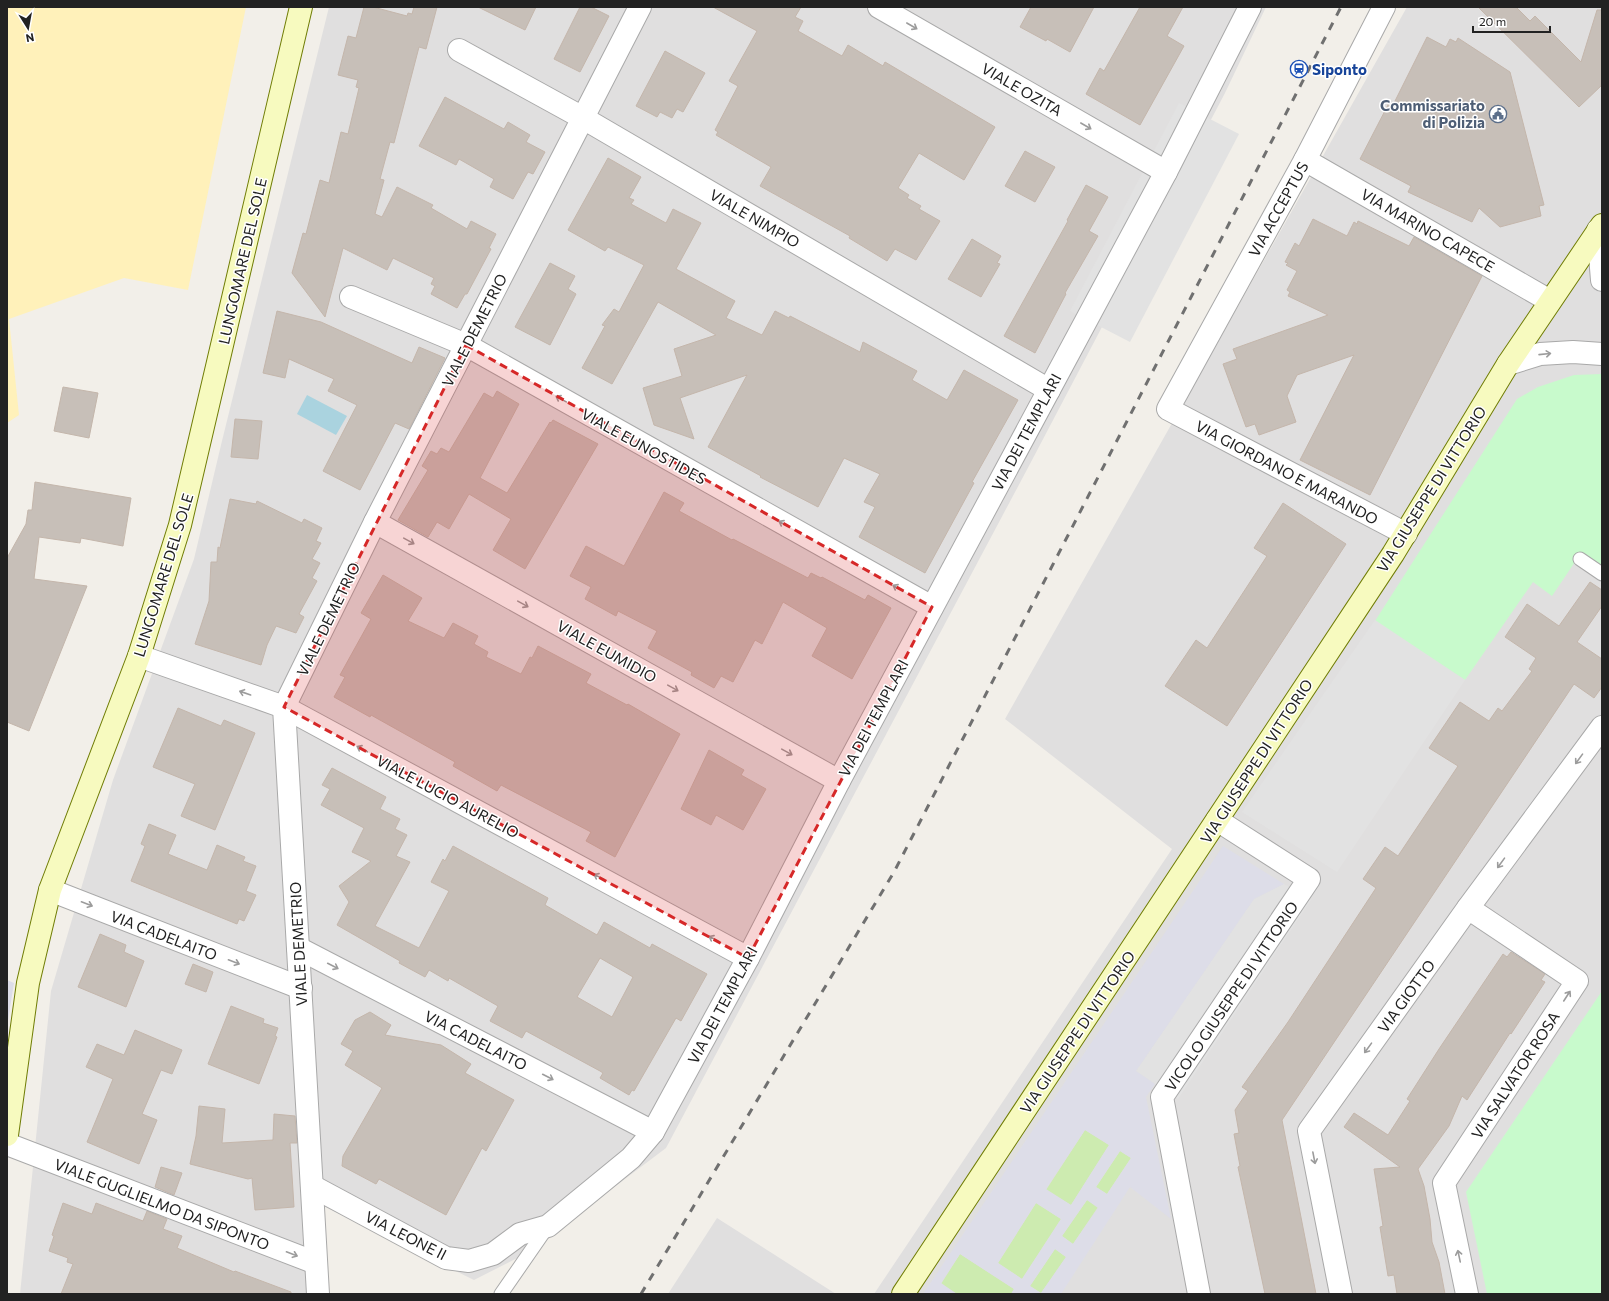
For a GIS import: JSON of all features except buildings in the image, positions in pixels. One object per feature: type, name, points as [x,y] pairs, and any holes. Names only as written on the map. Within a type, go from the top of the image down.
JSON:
[{"type":"main road","name":"LUNGOMARE DEL SOLE","points":[[7,1135],[28,983],[50,890],[139,656],[180,525],[301,7]]},
{"type":"main road","name":"VIA GIUSEPPE DI VITTORIO","points":[[903,1294],[1406,534],[1508,364],[1601,229]]},
{"type":"street","name":"VIALE DEMETRIO","points":[[318,1294],[284,707],[375,522],[640,7]]},
{"type":"street","name":"VIALE OZITA","points":[[878,7],[1166,172]]},
{"type":"street","name":"VIA DEI TEMPLARI","points":[[653,1132],[748,958],[839,781],[1166,172],[1250,7]]},
{"type":"street","name":"VIA ACCEPTUS","points":[[1168,409],[1305,160],[1384,7]]},
{"type":"street","name":"VIALE NIMPIO","points":[[458,50],[583,118],[1049,390]]},
{"type":"street","name":"VIA MARINO CAPECE","points":[[1305,160],[1550,301]]},
{"type":"street","points":[[1601,229],[1602,280]]},
{"type":"street","name":"VIALE EUNOSTIDES","points":[[351,297],[466,345],[932,607]]},
{"type":"street","points":[[1508,364],[1540,354],[1573,352],[1602,354]]},
{"type":"street","name":"VIA GIORDANO E MARANDO","points":[[1168,409],[1406,534]]},
{"type":"street","name":"VIALE EUMIDIO","points":[[375,522],[839,781]]},
{"type":"street","name":"VIALE LUCIO AURELIO","points":[[139,656],[284,707],[748,958]]},
{"type":"street","name":"VIA GIOTTO","points":[[1341,1294],[1309,1131],[1468,908],[1602,727]]},
{"type":"street","name":"VICOLO GIUSEPPE DI VITTORIO","points":[[1199,1294],[1162,1097],[1309,879],[1217,820]]},
{"type":"street","name":"VIA CADELAITO","points":[[50,890],[300,988]]},
{"type":"street","name":"VIA SALVATOR ROSA","points":[[1467,1294],[1444,1183],[1577,981],[1468,908]]},
{"type":"street","name":"VIA CADELAITO","points":[[298,948],[653,1132]]},
{"type":"street","name":"VIA LEONE II","points":[[312,1186],[446,1258],[469,1261],[493,1254],[520,1234],[548,1226],[631,1158],[653,1132]]},
{"type":"street","name":"VIALE GUGLIELMO DA SIPONTO","points":[[7,1144],[316,1263]]},
{"type":"lane","points":[[1580,559],[1602,574]]},
{"type":"lane","points":[[501,1294],[548,1226]]},
{"type":"highlighted area","points":[[466,345],[932,607],[748,958],[284,707]]},
{"type":"shaded area","points":[[329,7],[1266,7],[1225,93],[1031,462],[666,1148],[527,1253],[474,1280],[323,1206],[329,1294],[20,1294],[51,991],[113,780],[194,559]]},
{"type":"shaded area","points":[[1407,7],[1602,7],[1602,1294],[874,1294],[1172,849],[1005,719]]},
{"type":"shaded area","points":[[1179,103],[1239,134],[1130,342],[1070,311]]},
{"type":"shaded area","points":[[1375,620],[1465,680],[1337,872],[1242,812]]},
{"type":"shaded area","points":[[1223,846],[1284,884],[1254,899],[1136,1071],[1155,1084],[1146,1097],[1171,1219],[1130,1187],[1061,1294],[1011,1294],[1014,1289],[960,1254],[941,1283],[957,1294],[923,1294]],"holes":[[[1085,1130],[1109,1145],[1071,1205],[1046,1189]],[[1120,1151],[1131,1158],[1107,1194],[1096,1187]],[[1087,1200],[1098,1208],[1073,1244],[1062,1236]],[[1036,1203],[1061,1219],[1022,1279],[998,1263]],[[1055,1249],[1066,1257],[1041,1293],[1030,1286]]]},
{"type":"shaded area","points":[[1284,884],[1311,900],[1178,1099],[1136,1071],[1254,899]]},
{"type":"shaded area","points":[[7,980],[14,983],[7,1027]]},
{"type":"shaded area","points":[[717,1218],[836,1294],[668,1294]]},
{"type":"green space","points":[[1602,374],[1602,566],[1581,553],[1552,596],[1533,582],[1465,680],[1375,621],[1517,399],[1538,387],[1574,375]]},
{"type":"green space","points":[[1602,991],[1602,1294],[1487,1294],[1466,1192]]},
{"type":"green space","points":[[1085,1130],[1109,1145],[1071,1205],[1046,1190]]},
{"type":"green space","points":[[1120,1151],[1131,1158],[1107,1194],[1096,1187]]},
{"type":"green space","points":[[1087,1200],[1098,1207],[1073,1244],[1062,1236]]},
{"type":"green space","points":[[1036,1203],[1061,1219],[1022,1279],[998,1263]]},
{"type":"green space","points":[[1055,1249],[1066,1257],[1041,1293],[1030,1286]]},
{"type":"green space","points":[[960,1254],[1014,1289],[1011,1294],[957,1294],[941,1284]]},
{"type":"sand","points":[[7,7],[246,7],[188,290],[124,278],[9,319],[19,415],[7,423]]},
{"type":"water","points":[[307,395],[347,416],[336,435],[297,414]]},
{"type":"railway","points":[[641,1294],[894,872],[1341,7]]},
{"type":"place","name":"Siponto","points":[[1299,69]]},
{"type":"place","name":"Commissariato di Polizia","points":[[1498,114]]}]
